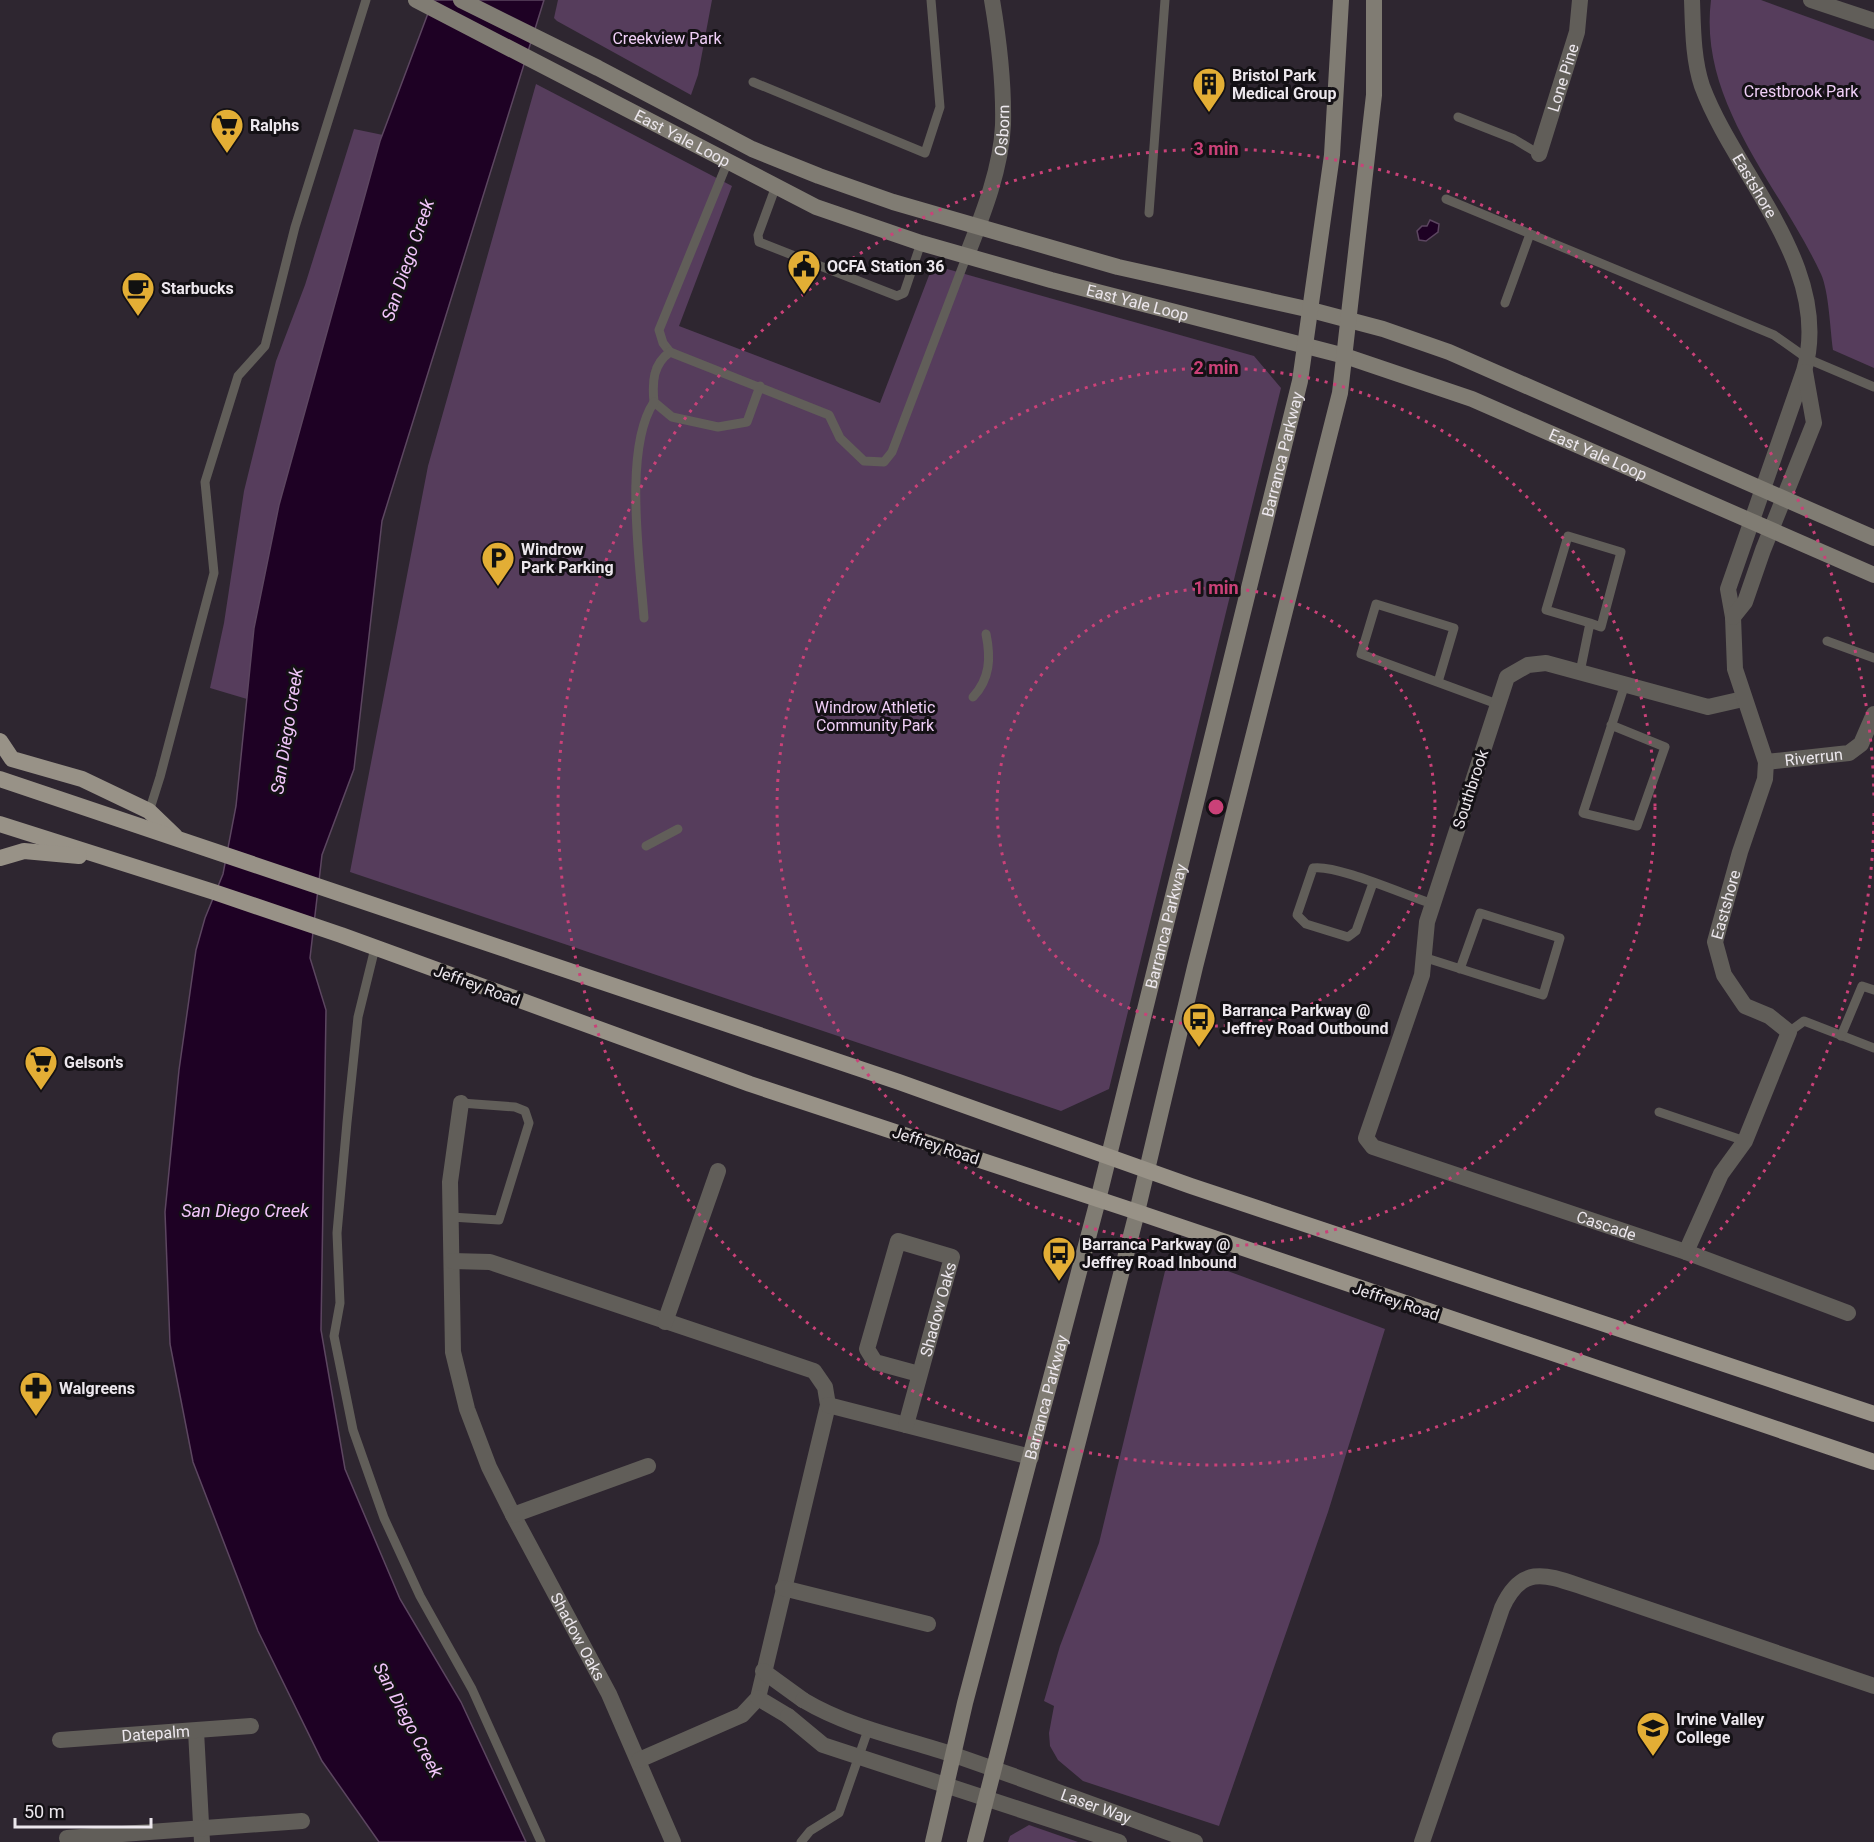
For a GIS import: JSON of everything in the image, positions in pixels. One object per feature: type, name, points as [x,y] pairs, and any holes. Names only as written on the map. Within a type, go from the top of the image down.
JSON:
[{"type":"main road","name":"East Yale Loop","points":[[461,0],[598,68],[752,149],[893,202],[978,227],[1119,267],[1311,310],[1383,329],[1449,352],[1874,538]]},
{"type":"main road","name":"Barranca Parkway","points":[[933,1842],[953,1755],[1098,1200],[1300,381],[1332,154],[1341,0]]},
{"type":"main road","points":[[975,1842],[1137,1212],[1195,967],[1316,496],[1340,393],[1374,95],[1374,0]]},
{"type":"main road","name":"East Yale Loop","points":[[419,1],[816,207],[921,243],[1051,280],[1345,356],[1472,399],[1874,574]]},
{"type":"main road","points":[[0,741],[12,759],[82,779],[149,811],[180,841]]},
{"type":"main road","points":[[0,779],[224,856],[350,896],[1146,1170],[1874,1414]]},
{"type":"main road","name":"Jeffrey Road","points":[[0,824],[341,935],[679,1060],[1137,1212],[1874,1462]]},
{"type":"main road","points":[[0,858],[24,851],[105,857]]},
{"type":"street","name":"Osborn","points":[[967,255],[988,202],[1003,127],[1001,56],[992,0]]},
{"type":"street","name":"Lone Pine","points":[[1539,154],[1577,32],[1580,0]]},
{"type":"street","name":"Eastshore","points":[[1692,0],[1695,49],[1702,84],[1714,113],[1772,212],[1801,280],[1808,314],[1806,365],[1814,423],[1745,602],[1732,617]]},
{"type":"street","points":[[1811,0],[1874,21]]},
{"type":"street","name":"Eastshore","points":[[1790,1032],[1768,1016],[1744,1006],[1724,975],[1715,942],[1740,852],[1765,779],[1766,762],[1743,699],[1735,669],[1728,589],[1806,365]]},
{"type":"street","name":"Southbrook","points":[[1366,1138],[1422,975],[1427,922],[1507,678],[1528,665],[1546,663],[1708,707],[1743,699]]},
{"type":"street","name":"Riverrun","points":[[1766,762],[1849,753],[1861,744],[1874,714]]},
{"type":"street","points":[[1686,1252],[1721,1173],[1745,1141],[1790,1032]]},
{"type":"street","name":"Shadow Oaks","points":[[460,1103],[450,1182],[453,1352],[467,1409],[489,1467],[604,1684],[673,1842]]},
{"type":"street","name":"Cascade","points":[[1366,1138],[1374,1147],[1686,1252],[1848,1313]]},
{"type":"street","points":[[665,1322],[718,1171]]},
{"type":"street","name":"Shadow Oaks","points":[[906,1425],[952,1257],[898,1241],[867,1349],[875,1362],[919,1374]]},
{"type":"street","points":[[452,1261],[490,1262],[814,1371],[825,1387],[828,1405],[758,1698],[742,1714],[639,1760]]},
{"type":"street","points":[[828,1405],[1031,1457]]},
{"type":"street","points":[[513,1515],[648,1466]]},
{"type":"street","points":[[1422,1842],[1509,1591],[1521,1580],[1535,1575],[1551,1576],[1874,1686]]},
{"type":"street","points":[[783,1588],[928,1624]]},
{"type":"street","points":[[763,1671],[819,1710],[868,1730],[953,1755],[995,1771]]},
{"type":"street","points":[[758,1698],[788,1716],[823,1745],[987,1799]]},
{"type":"street","name":"Datepalm","points":[[60,1740],[250,1726]]},
{"type":"street","points":[[196,1731],[202,1835]]},
{"type":"street","name":"Laser Way","points":[[995,1771],[1195,1842]]},
{"type":"street","name":"Laser Way","points":[[987,1799],[1119,1842]]},
{"type":"street","points":[[67,1838],[202,1835],[302,1821]]},
{"type":"lane","points":[[143,828],[166,754],[214,573],[205,482],[238,376],[264,346],[295,227],[366,0]]},
{"type":"lane","points":[[753,82],[925,153],[940,106],[931,0]]},
{"type":"lane","points":[[1149,213],[1165,0]]},
{"type":"lane","points":[[1458,117],[1514,139],[1539,154]]},
{"type":"lane","points":[[728,161],[659,330],[663,343],[670,351],[829,415],[840,438],[864,461],[884,462],[892,452],[967,255]]},
{"type":"lane","points":[[776,186],[758,235],[759,242],[897,296],[904,293],[921,243]]},
{"type":"lane","points":[[1446,200],[1773,335],[1806,365],[1874,387]]},
{"type":"lane","points":[[1504,303],[1530,234]]},
{"type":"lane","points":[[644,618],[636,490],[639,442],[645,416],[654,402],[652,382],[660,359],[670,351]]},
{"type":"lane","points":[[654,402],[672,417],[718,427],[747,422],[760,386]]},
{"type":"lane","points":[[1568,536],[1621,552],[1601,627],[1590,623],[1546,610],[1568,536]]},
{"type":"lane","points":[[1438,682],[1454,628],[1376,604],[1361,654],[1497,704]]},
{"type":"lane","points":[[1580,672],[1590,623]]},
{"type":"lane","points":[[973,697],[983,686],[988,670],[989,652],[986,634]]},
{"type":"lane","points":[[1827,641],[1874,658]]},
{"type":"lane","points":[[1611,725],[1665,747],[1637,826],[1583,813],[1624,684]]},
{"type":"lane","points":[[646,846],[678,829]]},
{"type":"lane","points":[[1373,883],[1356,931],[1348,937],[1306,924],[1297,915],[1314,868],[1323,866],[1373,883],[1433,904]]},
{"type":"lane","points":[[1424,957],[1460,969],[1543,996],[1560,938],[1480,912],[1460,969]]},
{"type":"lane","points":[[375,948],[358,1017],[348,1110],[337,1233],[340,1303],[334,1336],[352,1430],[384,1518],[420,1596],[472,1689],[541,1842]]},
{"type":"lane","points":[[1840,1036],[1862,986],[1874,990]]},
{"type":"lane","points":[[1790,1032],[1803,1022],[1874,1048]]},
{"type":"lane","points":[[451,1217],[499,1220],[529,1123],[525,1111],[515,1107],[460,1103]]},
{"type":"lane","points":[[1659,1112],[1745,1141]]},
{"type":"lane","points":[[801,1842],[810,1832],[828,1823],[839,1813],[848,1796],[868,1730]]},
{"type":"green space","name":"Creekview Park","points":[[558,0],[712,0],[698,75],[691,95],[557,21],[554,18]]},
{"type":"green space","name":"Crestbrook Park","points":[[1711,0],[1761,0],[1874,41],[1874,368],[1833,350],[1828,300],[1821,274],[1729,109],[1717,74],[1710,38]]},
{"type":"green space","name":"Windrow Athletic Community Park","points":[[536,84],[732,186],[679,326],[880,403],[933,265],[1254,356],[1281,388],[1109,1089],[1061,1111],[350,872],[428,466]]},
{"type":"green space","points":[[354,129],[383,135],[279,505],[254,628],[247,699],[210,688],[224,623],[244,491],[276,361],[305,285]]},
{"type":"green space","points":[[1187,1256],[1385,1329],[1328,1512],[1219,1826],[1083,1781],[1058,1760],[1050,1746],[1049,1733],[1054,1706],[1044,1701],[1060,1646],[1099,1543],[1166,1267]]},
{"type":"green space","points":[[1029,1825],[1078,1842],[1008,1842],[1010,1836]]},
{"type":"water","name":"San Diego Creek","points":[[433,0],[544,0],[382,521],[354,769],[322,855],[310,958],[326,1010],[321,1330],[345,1469],[400,1599],[461,1702],[526,1842],[379,1842],[322,1761],[258,1631],[193,1462],[170,1344],[165,1212],[179,1070],[196,950],[205,918],[223,874],[236,806],[254,628],[279,505],[380,141]]},
{"type":"water","points":[[1430,220],[1439,224],[1438,232],[1426,241],[1419,240],[1417,231],[1422,226],[1427,226]]},
{"type":"place","name":"Bristol Park Medical Group","points":[[1209,113]]},
{"type":"place","name":"Ralphs","points":[[227,154]]},
{"type":"place","name":"OCFA Station 36","points":[[804,295]]},
{"type":"place","name":"Starbucks","points":[[138,317]]},
{"type":"place","name":"Windrow Park Parking","points":[[498,587]]},
{"type":"place","name":"Barranca Parkway @ Jeffrey Road Outbound","points":[[1199,1048]]},
{"type":"place","name":"Gelson's","points":[[41,1091]]},
{"type":"place","name":"Barranca Parkway @ Jeffrey Road Inbound","points":[[1059,1282]]},
{"type":"place","name":"Walgreens","points":[[36,1417]]},
{"type":"place","name":"Irvine Valley College","points":[[1653,1757]]}]
